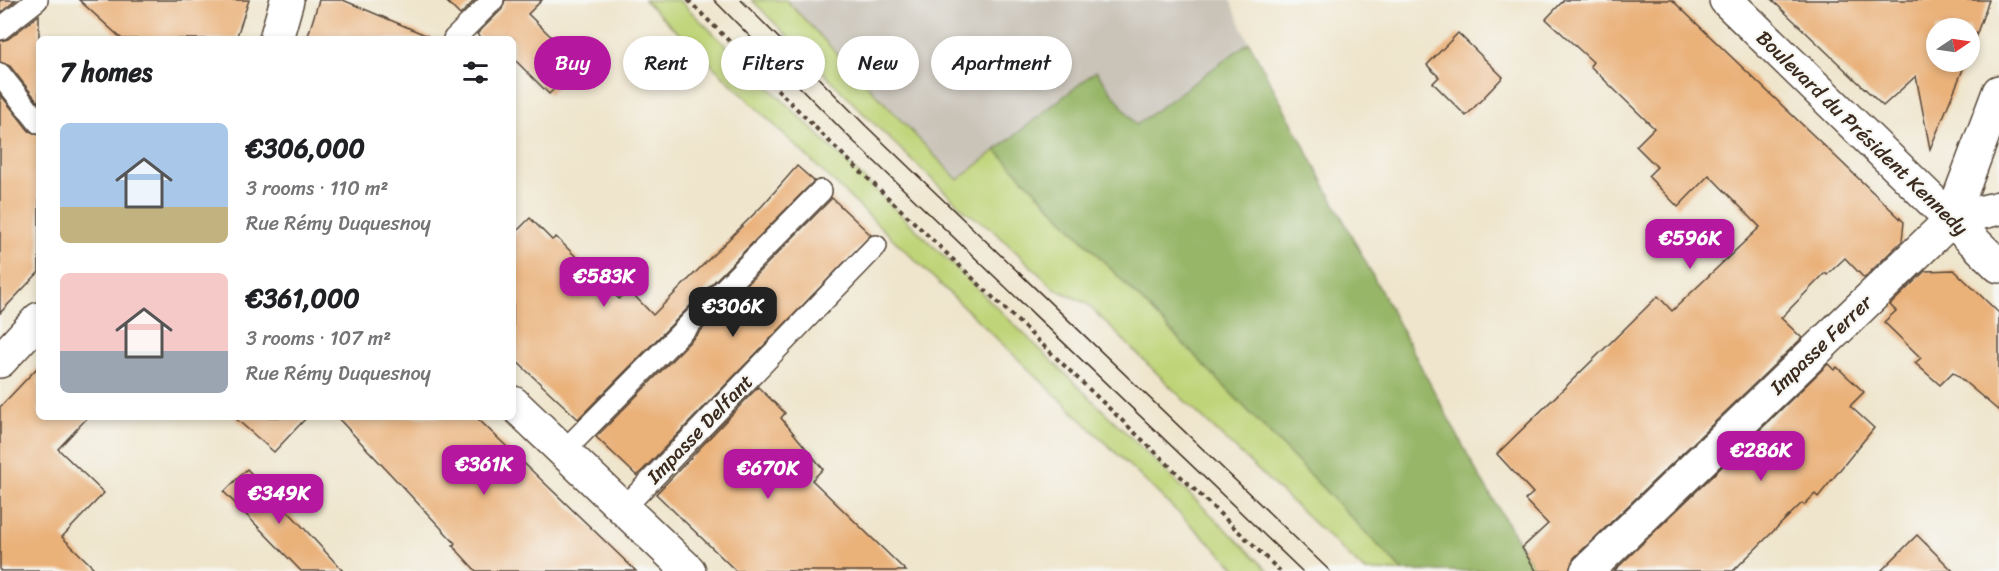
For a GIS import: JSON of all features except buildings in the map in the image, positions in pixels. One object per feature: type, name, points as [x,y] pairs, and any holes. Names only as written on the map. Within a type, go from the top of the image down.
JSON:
[{"type":"street","points":[[277,36],[287,0]]},
{"type":"street","name":"Boulevard du Président Kennedy","points":[[1726,0],[1999,266]]},
{"type":"street","points":[[1951,220],[1999,92]]},
{"type":"street","points":[[1951,220],[1999,208]]},
{"type":"street","name":"Impasse Ferrer","points":[[1587,571],[1951,220]]},
{"type":"street","points":[[0,361],[36,322]]},
{"type":"street","points":[[516,406],[689,571]]},
{"type":"lane","points":[[0,29],[37,0]]},
{"type":"lane","points":[[457,36],[493,0]]},
{"type":"lane","points":[[0,74],[36,119]]},
{"type":"lane","points":[[564,451],[821,191]]},
{"type":"lane","name":"Impasse Delfant","points":[[624,508],[876,246]]},
{"type":"path","points":[[688,0],[836,148],[1280,571]]},
{"type":"shaded area","points":[[786,0],[1230,0],[1249,42],[1136,125],[1095,71],[1072,89],[1072,36],[931,36],[931,90],[1071,90],[958,180],[872,90],[919,90],[919,36],[837,36],[837,53],[825,41],[825,36],[820,36]]},
{"type":"green space","points":[[644,0],[679,0],[721,41],[721,74],[709,62],[709,36],[682,36]]},
{"type":"green space","points":[[752,0],[786,0],[820,36],[787,36]]},
{"type":"green space","points":[[825,41],[837,53],[837,86],[825,74]]},
{"type":"green space","points":[[1249,42],[1479,476],[1536,571],[1403,571],[996,150],[1096,71],[1136,125]]},
{"type":"green space","points":[[738,90],[772,90],[1269,571],[1239,571]]},
{"type":"green space","points":[[840,90],[872,90],[958,180],[996,150],[1403,571],[1365,571],[1192,408],[1086,303],[1055,289],[992,229],[965,211]]},
{"type":"tram line","points":[[714,0],[851,139],[1302,571]]},
{"type":"tram line","points":[[741,0],[866,126],[1330,571]]}]
